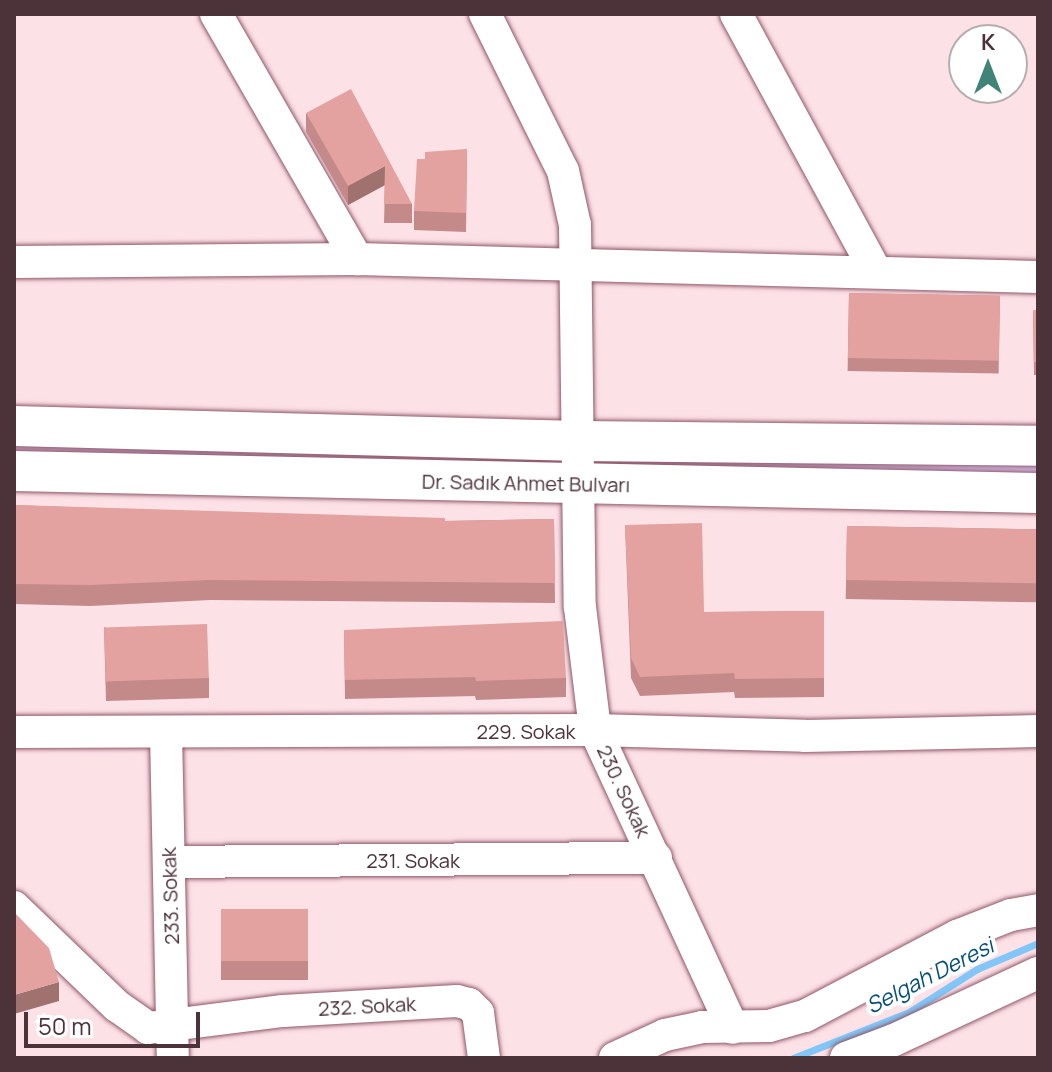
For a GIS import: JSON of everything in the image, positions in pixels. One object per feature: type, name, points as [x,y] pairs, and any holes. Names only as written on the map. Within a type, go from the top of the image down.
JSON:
[{"type":"main road","points":[[14,426],[580,441],[1038,446]]},
{"type":"main road","name":"Dr. Sadık Ahmet Bulvarı","points":[[14,471],[1038,493]]},
{"type":"street","points":[[216,14],[357,259]]},
{"type":"street","name":"230. Sokak","points":[[485,14],[563,171],[575,225],[580,607],[595,730],[733,1028]]},
{"type":"street","points":[[736,14],[875,270]]},
{"type":"street","points":[[14,262],[357,259],[577,267],[875,270],[1038,277]]},
{"type":"street","name":"229. Sokak","points":[[14,732],[595,730],[805,736],[1038,731]]},
{"type":"street","name":"233. Sokak","points":[[166,733],[173,1058]]},
{"type":"street","name":"231. Sokak","points":[[169,862],[656,858]]},
{"type":"street","name":"232. Sokak","points":[[14,907],[136,1021],[148,1028],[283,1011],[457,1001],[469,1004],[478,1013],[484,1058]]},
{"type":"street","points":[[615,1058],[665,1035],[702,1027],[769,1026],[805,1016],[957,936],[1011,915],[1038,910]]},
{"type":"street","points":[[846,1058],[894,1040],[1038,973]]},
{"type":"shaded area","points":[[14,438],[564,455],[562,467],[14,456]]},
{"type":"shaded area","points":[[596,454],[1038,462],[1038,477],[596,469]]},
{"type":"building","points":[[351,89],[412,204],[384,204],[385,166],[348,186],[306,113]]},
{"type":"building","points":[[467,149],[466,213],[414,211],[417,159],[425,159],[425,152]]},
{"type":"building","points":[[849,293],[1000,296],[999,361],[848,358]]},
{"type":"building","points":[[1033,310],[1038,310],[1038,362],[1034,362]]},
{"type":"building","points":[[14,505],[445,518],[445,521],[554,519],[555,583],[210,580],[90,585],[14,584]]},
{"type":"building","points":[[702,523],[704,612],[824,611],[824,678],[735,679],[734,673],[640,677],[631,658],[625,525]]},
{"type":"building","points":[[847,526],[1038,529],[1037,583],[846,580]]},
{"type":"building","points":[[563,621],[566,678],[345,680],[344,630]]},
{"type":"building","points":[[207,624],[209,678],[106,682],[104,628]]},
{"type":"building","points":[[221,909],[308,909],[308,961],[221,961]]},
{"type":"building","points":[[14,912],[49,948],[59,982],[14,995]]},
{"type":"waterway","name":"Selgah Deresi","points":[[793,1058],[909,1012],[977,969],[1038,943]]}]
